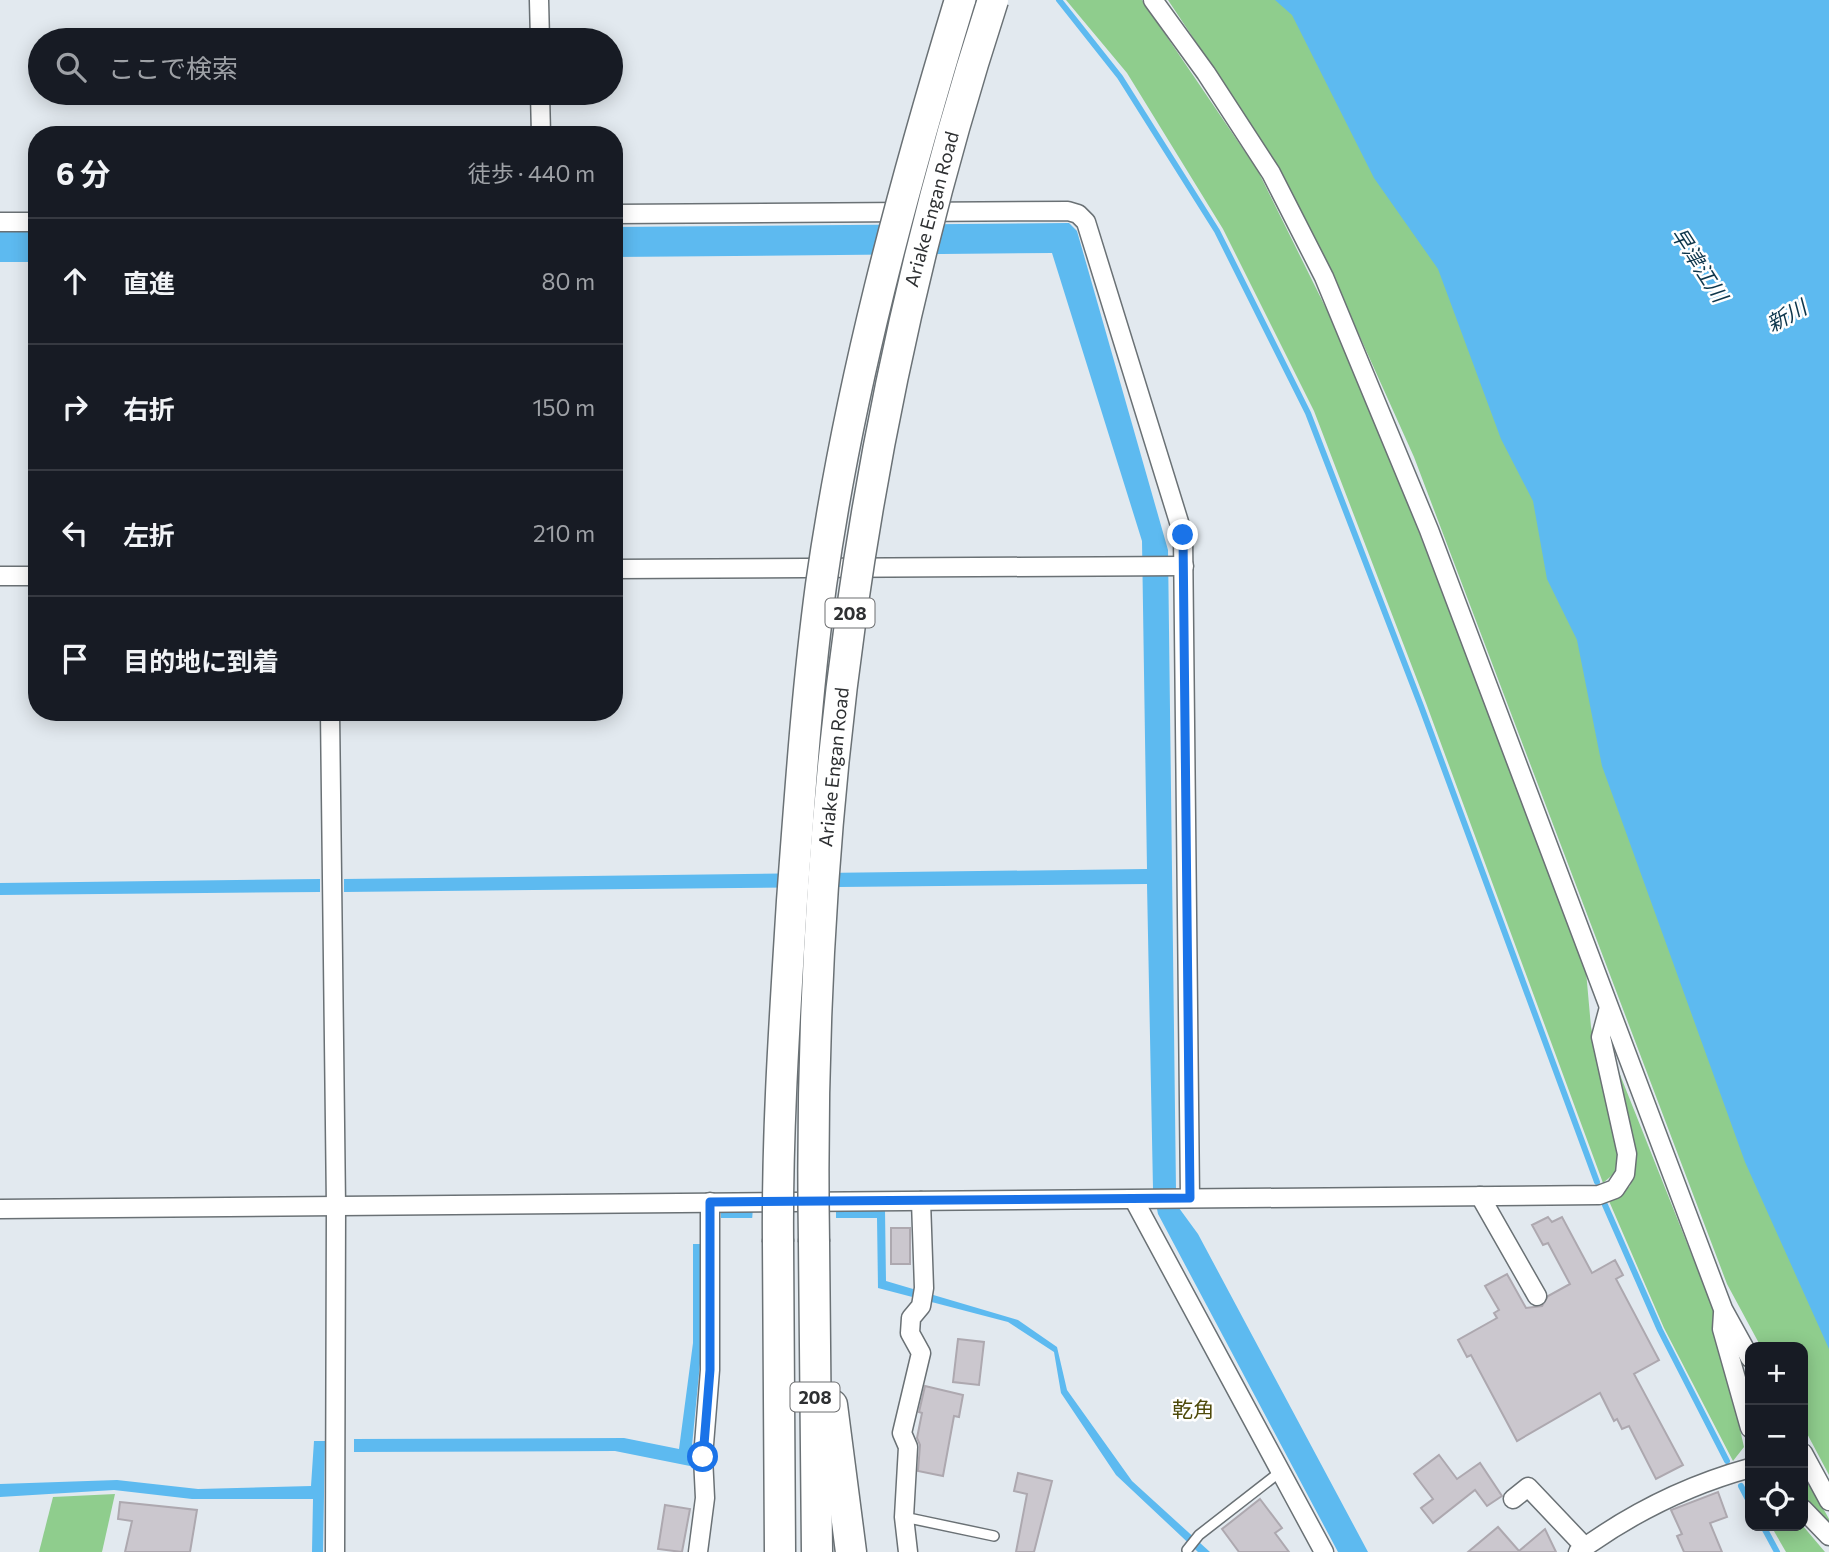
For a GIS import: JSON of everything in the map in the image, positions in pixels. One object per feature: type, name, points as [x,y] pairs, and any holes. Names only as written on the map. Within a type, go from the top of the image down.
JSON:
[{"type":"highway","name":"Ariake Engan Road","points":[[780,1552],[777,1133],[803,749],[821,584],[880,285],[960,0]]},
{"type":"highway","name":"Ariake Engan Road","points":[[817,1552],[814,1242],[817,950],[832,752],[853,590],[912,281],[954,120],[993,0]]},
{"type":"highway","points":[[814,1287],[851,1552]]},
{"type":"highway","points":[[766,1552],[778,1304]]},
{"type":"street","points":[[539,0],[540,28]]},
{"type":"street","points":[[1153,0],[1206,73],[1271,173],[1324,277],[1434,543],[1531,797],[1608,1011],[1723,1309],[1745,1349]]},
{"type":"street","points":[[540,105],[541,126]]},
{"type":"street","points":[[623,214],[1068,211],[1078,214],[1086,222],[1183,535],[1187,1198]]},
{"type":"street","points":[[0,222],[28,222]]},
{"type":"street","points":[[623,569],[1184,566]]},
{"type":"street","points":[[0,576],[28,576]]},
{"type":"street","points":[[330,721],[336,1207],[335,1552]]},
{"type":"street","points":[[0,1209],[1599,1195],[1615,1189],[1625,1174],[1627,1153],[1601,1037],[1608,1011]]},
{"type":"street","points":[[1480,1196],[1537,1296]]},
{"type":"street","points":[[1141,1200],[1280,1472],[1324,1552]]},
{"type":"street","points":[[908,1552],[904,1517],[908,1447],[902,1433],[920,1353],[910,1334],[911,1318],[921,1306],[925,1288],[921,1201]]},
{"type":"street","points":[[698,1552],[705,1498],[703,1457],[710,1370],[710,1202]]},
{"type":"street","points":[[1723,1309],[1722,1329],[1745,1410]]},
{"type":"street","points":[[1808,1462],[1829,1501]]},
{"type":"street","points":[[1513,1499],[1528,1487],[1581,1549],[1632,1516],[1709,1479],[1745,1469]]},
{"type":"street","points":[[1808,1514],[1829,1536]]},
{"type":"lane","points":[[1187,1550],[1199,1535],[1280,1472]]},
{"type":"lane","points":[[904,1517],[994,1536]]},
{"type":"green space","points":[[1066,0],[1142,0],[1258,171],[1360,377],[1586,971],[1591,1027],[1618,1148],[1616,1172],[1603,1183],[1426,703],[1314,411],[1223,229],[1127,73]]},
{"type":"green space","points":[[1168,0],[1316,0],[1461,258],[1829,1308],[1829,1475],[1808,1435],[1808,1342],[1758,1342],[1727,1284],[1414,457],[1329,268],[1273,158]]},
{"type":"green space","points":[[1613,1057],[1712,1306],[1744,1447],[1733,1461],[1664,1328],[1609,1201],[1630,1186],[1635,1159]]},
{"type":"green space","points":[[1808,1481],[1829,1519],[1829,1528],[1808,1503]]},
{"type":"green space","points":[[115,1494],[102,1552],[39,1552],[53,1497]]},
{"type":"green space","points":[[1774,1531],[1807,1531],[1825,1552],[1786,1552]]},
{"type":"water","points":[[1275,0],[1829,0],[1829,1349],[1745,1162],[1602,766],[1577,640],[1547,579],[1533,501],[1501,439],[1438,269],[1374,178],[1292,15]]},
{"type":"water","points":[[1069,223],[1077,231],[1168,550],[1176,1190],[1179,1208],[1198,1234],[1368,1552],[1338,1552],[1158,1214],[1153,1189],[1147,884],[344,892],[344,879],[1147,869],[1142,541],[1052,253],[623,257],[623,227]]},
{"type":"water","points":[[0,232],[28,232],[28,262],[0,262]]},
{"type":"water","points":[[320,879],[320,892],[0,895],[0,883]]},
{"type":"water","points":[[885,1210],[886,1281],[1018,1320],[1057,1347],[1067,1390],[1132,1481],[1210,1552],[1198,1552],[1116,1475],[1061,1393],[1054,1352],[1008,1322],[878,1288],[877,1218],[721,1218],[721,1211]]},
{"type":"water","points":[[693,1244],[703,1244],[702,1343],[690,1466],[615,1451],[354,1452],[354,1439],[624,1438],[679,1449],[693,1343]]},
{"type":"water","points":[[314,1441],[325,1441],[323,1552],[312,1552],[313,1499],[192,1499],[114,1490],[0,1497],[0,1484],[117,1480],[198,1489],[311,1486]]},
{"type":"pier","points":[[753,1207],[836,1207],[836,1221],[752,1221]]},
{"type":"building","points":[[1548,1217],[1552,1222],[1562,1217],[1592,1273],[1615,1260],[1623,1275],[1616,1279],[1659,1360],[1634,1374],[1683,1465],[1656,1479],[1629,1426],[1622,1429],[1617,1419],[1614,1421],[1600,1393],[1517,1441],[1471,1355],[1467,1357],[1458,1340],[1497,1318],[1494,1313],[1499,1310],[1485,1286],[1507,1274],[1526,1308],[1542,1306],[1548,1296],[1570,1284],[1548,1243],[1543,1245],[1532,1225]]},
{"type":"building","points":[[891,1228],[910,1228],[910,1264],[891,1264]]},
{"type":"building","points":[[958,1339],[984,1342],[979,1385],[953,1382]]},
{"type":"building","points":[[925,1386],[963,1395],[959,1417],[954,1416],[943,1476],[918,1471],[920,1445],[917,1438],[922,1413],[919,1412]]},
{"type":"building","points":[[1439,1455],[1457,1479],[1480,1463],[1502,1496],[1487,1506],[1475,1490],[1433,1523],[1421,1508],[1433,1499],[1414,1474]]},
{"type":"building","points":[[1018,1473],[1052,1481],[1034,1552],[1016,1552],[1027,1494],[1014,1491]]},
{"type":"building","points":[[1718,1492],[1727,1517],[1710,1523],[1722,1552],[1684,1552],[1677,1536],[1682,1534],[1671,1510]]},
{"type":"building","points":[[1260,1499],[1282,1528],[1275,1533],[1289,1552],[1239,1552],[1222,1529]]},
{"type":"building","points":[[120,1502],[197,1510],[190,1552],[125,1552],[132,1521],[118,1519]]},
{"type":"building","points":[[665,1505],[690,1509],[682,1552],[658,1549]]},
{"type":"building","points":[[1498,1527],[1519,1551],[1545,1529],[1556,1552],[1468,1552]]},
{"type":"waterway","points":[[1059,0],[1120,77],[1217,231],[1308,413],[1421,706],[1597,1182]]},
{"type":"waterway","points":[[1605,1205],[1660,1330],[1727,1461]]},
{"type":"waterway","points":[[1741,1486],[1745,1494]]},
{"type":"waterway","points":[[1766,1531],[1777,1552]]},
{"type":"district","name":"乾角","points":[[1193,1408]]},
{"type":"route","points":[[703,1457],[710,1370],[710,1202],[1190,1198],[1183,535]]},
{"type":"water label","name":"早津江川","points":[[1700,264]]},
{"type":"water label","name":"新川","points":[[1786,315]]}]
